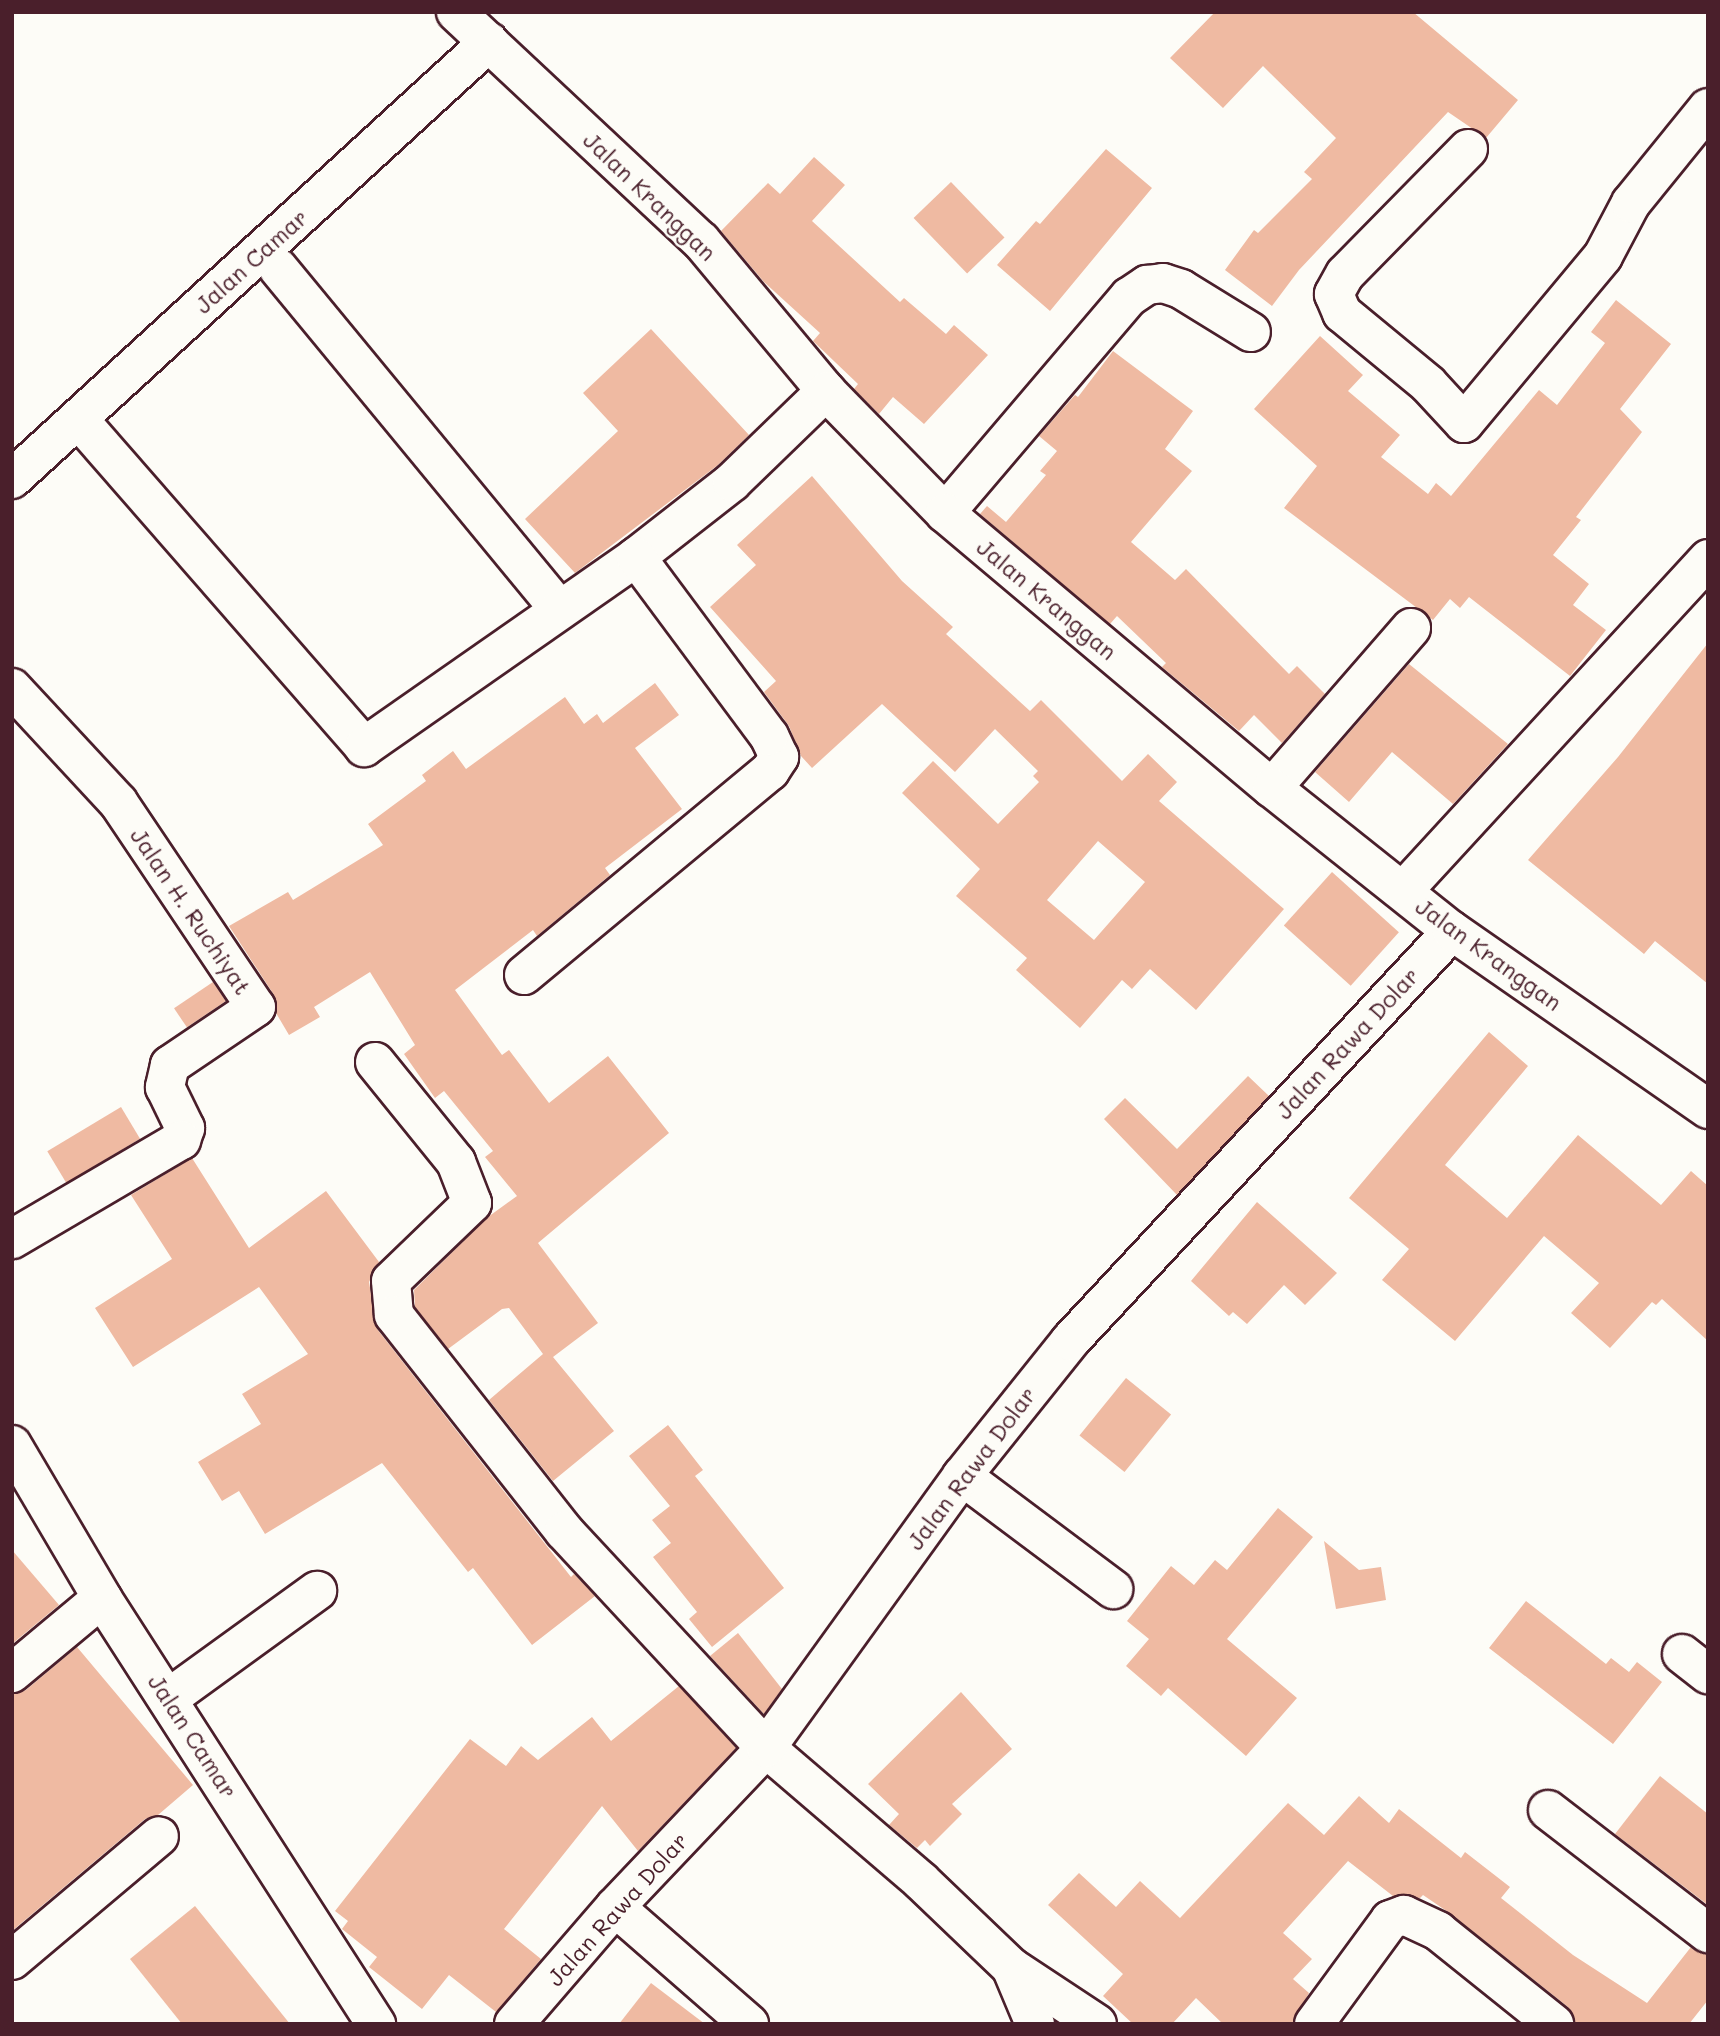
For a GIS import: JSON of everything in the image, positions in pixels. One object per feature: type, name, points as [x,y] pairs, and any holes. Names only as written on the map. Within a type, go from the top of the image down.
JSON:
[{"type":"street","name":"Jalan Kranggan","points":[[456,12],[701,241],[826,391],[945,513],[1272,788],[1452,931],[1708,1109]]},
{"type":"street","name":"Jalan Camar","points":[[12,479],[489,41]]},
{"type":"street","points":[[1468,149],[1345,274],[1334,294],[1342,313],[1428,384],[1464,424],[1603,256],[1631,203],[1708,108]]},
{"type":"street","points":[[278,268],[559,609]]},
{"type":"street","points":[[945,513],[1129,297],[1147,285],[1163,283],[1181,289],[1213,304],[1251,332]]},
{"type":"street","points":[[86,429],[364,747],[636,557],[732,482],[826,391]]},
{"type":"street","points":[[524,975],[770,771],[779,757],[769,736],[636,557]]},
{"type":"street","points":[[1403,891],[1708,559]]},
{"type":"street","points":[[1272,788],[1411,628]]},
{"type":"street","name":"Jalan H. Ruchiyat","points":[[12,688],[118,802],[256,1007],[170,1065],[165,1087],[185,1128],[181,1140],[12,1239]]},
{"type":"street","name":"Jalan Rawa Dolar","points":[[514,2024],[615,1907],[766,1748],[962,1476],[1070,1341],[1452,931]]},
{"type":"street","points":[[375,1062],[456,1162],[472,1203],[391,1281],[394,1315],[564,1531],[766,1748],[921,1881],[1011,1968],[1097,2024]]},
{"type":"street","name":"Jalan Camar","points":[[12,1446],[23,1494],[102,1598],[169,1698],[376,2024]]},
{"type":"street","points":[[962,1476],[1113,1589]]},
{"type":"street","points":[[169,1698],[317,1591]]},
{"type":"street","points":[[12,1673],[102,1598]]},
{"type":"street","points":[[1548,1810],[1708,1933]]},
{"type":"street","points":[[12,1960],[159,1836]]},
{"type":"street","points":[[615,1907],[749,2024]]},
{"type":"street","points":[[1314,2024],[1390,1920],[1404,1915],[1438,1931],[1554,2024]]},
{"type":"street","points":[[1011,1968],[1035,2024]]},
{"type":"building","points":[[1215,12],[1413,12],[1518,100],[1486,138],[1448,112],[1299,270],[1272,306],[1225,270],[1254,230],[1258,233],[1312,179],[1304,172],[1336,138],[1263,66],[1223,108],[1170,58]]},
{"type":"building","points":[[1106,149],[1152,188],[1050,311],[997,265],[1036,221],[1040,224]]},
{"type":"building","points":[[814,157],[845,185],[812,221],[900,302],[904,298],[946,334],[954,325],[988,355],[924,424],[893,397],[879,414],[854,389],[858,384],[813,341],[820,333],[764,282],[721,231],[768,183],[780,194]]},
{"type":"building","points":[[951,182],[1004,237],[967,274],[914,218]]},
{"type":"building","points":[[1616,300],[1671,344],[1620,409],[1642,432],[1576,517],[1581,520],[1553,555],[1589,584],[1573,605],[1606,630],[1570,676],[1469,597],[1460,608],[1450,599],[1433,620],[1284,508],[1317,466],[1254,409],[1320,336],[1363,375],[1348,391],[1400,435],[1381,457],[1428,494],[1436,483],[1451,496],[1539,390],[1557,405],[1605,343],[1591,332]]},
{"type":"building","points":[[651,329],[749,435],[718,465],[575,573],[525,519],[618,431],[583,393]]},
{"type":"building","points":[[1113,351],[1193,411],[1165,449],[1192,471],[1131,542],[1175,580],[1186,569],[1289,674],[1297,666],[1325,694],[1282,743],[1254,715],[1239,731],[1162,667],[1166,663],[1117,616],[1110,624],[980,514],[987,506],[1006,522],[1046,475],[1040,471],[1057,451],[1039,436],[1075,395],[1078,397]]},
{"type":"building","points":[[812,476],[902,581],[953,627],[946,634],[1030,711],[1041,700],[1122,781],[1148,754],[1177,782],[1159,801],[1284,909],[1196,1010],[1150,969],[1132,989],[1122,980],[1080,1028],[1016,970],[1027,958],[956,896],[980,869],[902,793],[933,761],[998,824],[1039,782],[1033,776],[1038,771],[995,729],[955,772],[882,704],[812,768],[801,756],[789,726],[764,692],[776,681],[710,607],[756,565],[737,545]],"holes":[[[1098,841],[1145,882],[1094,940],[1047,900]]]},
{"type":"building","points":[[1708,643],[1708,984],[1655,941],[1644,954],[1528,860],[1618,757]]},
{"type":"building","points":[[1409,664],[1508,744],[1453,804],[1392,752],[1349,802],[1315,772]]},
{"type":"building","points":[[655,683],[679,715],[635,748],[682,809],[605,868],[610,875],[537,936],[533,930],[455,990],[502,1055],[509,1050],[549,1103],[608,1056],[669,1133],[538,1243],[598,1323],[553,1357],[614,1431],[553,1481],[489,1400],[543,1354],[509,1308],[502,1309],[448,1349],[415,1307],[414,1290],[488,1217],[517,1196],[485,1157],[493,1151],[444,1091],[435,1098],[404,1054],[415,1045],[370,972],[314,1007],[320,1017],[289,1035],[276,1013],[274,995],[229,926],[288,892],[293,900],[383,845],[368,824],[426,781],[422,775],[453,751],[466,769],[565,697],[584,724],[597,714],[603,723]]},
{"type":"building","points":[[1332,872],[1399,932],[1351,986],[1284,926]]},
{"type":"building","points":[[213,982],[226,1001],[187,1027],[174,1008]]},
{"type":"building","points":[[1489,1032],[1528,1066],[1445,1165],[1507,1218],[1578,1135],[1661,1205],[1691,1171],[1708,1186],[1708,1341],[1662,1299],[1656,1305],[1652,1302],[1610,1348],[1571,1313],[1599,1283],[1544,1236],[1455,1341],[1382,1280],[1409,1249],[1349,1198]]},
{"type":"building","points":[[1248,1076],[1269,1096],[1177,1195],[1104,1119],[1125,1098],[1177,1149]]},
{"type":"building","points":[[121,1107],[140,1139],[66,1183],[47,1151]]},
{"type":"building","points":[[192,1158],[249,1248],[326,1191],[379,1262],[369,1282],[377,1329],[571,1577],[574,1574],[595,1596],[532,1645],[473,1568],[468,1572],[382,1463],[265,1534],[239,1491],[222,1501],[198,1462],[261,1424],[242,1394],[308,1354],[259,1287],[133,1367],[95,1308],[172,1259],[131,1195]]},
{"type":"building","points":[[1257,1202],[1337,1273],[1305,1305],[1284,1285],[1247,1324],[1233,1312],[1229,1316],[1191,1281]]},
{"type":"building","points":[[1126,1378],[1171,1415],[1125,1472],[1079,1436]]},
{"type":"building","points":[[668,1425],[703,1470],[695,1476],[784,1588],[712,1647],[689,1619],[697,1612],[653,1557],[671,1543],[652,1520],[670,1506],[629,1456]]},
{"type":"building","points":[[1278,1508],[1313,1537],[1227,1639],[1297,1698],[1246,1756],[1168,1688],[1161,1696],[1126,1666],[1149,1639],[1127,1621],[1171,1566],[1194,1585],[1215,1560],[1227,1570]]},
{"type":"building","points":[[1324,1541],[1359,1570],[1381,1567],[1386,1600],[1336,1609]]},
{"type":"building","points":[[12,1550],[59,1605],[12,1644]]},
{"type":"building","points":[[1526,1601],[1606,1664],[1611,1658],[1629,1672],[1637,1662],[1662,1682],[1613,1744],[1489,1648]]},
{"type":"building","points":[[738,1633],[782,1689],[764,1714],[710,1656]]},
{"type":"building","points":[[77,1647],[193,1785],[158,1815],[145,1819],[12,1931],[12,1694],[26,1690]]},
{"type":"building","points":[[679,1686],[736,1748],[638,1851],[602,1806],[504,1929],[541,1959],[496,2012],[449,1975],[422,2009],[369,1967],[377,1957],[342,1929],[348,1921],[335,1911],[470,1739],[506,1766],[521,1746],[538,1760],[592,1717],[611,1741]]},
{"type":"building","points":[[961,1692],[1012,1749],[952,1804],[962,1814],[930,1846],[925,1840],[917,1848],[889,1825],[899,1814],[868,1784]]},
{"type":"building","points":[[1660,1776],[1708,1814],[1708,1905],[1615,1834]]},
{"type":"building","points":[[1359,1796],[1389,1823],[1399,1809],[1461,1858],[1465,1852],[1510,1887],[1501,1898],[1573,1955],[1647,2003],[1691,1947],[1708,1954],[1708,2000],[1689,2024],[1575,2024],[1568,2007],[1451,1914],[1423,1895],[1420,1898],[1393,1896],[1348,1861],[1283,1933],[1312,1959],[1293,1979],[1309,1993],[1292,2024],[1223,2024],[1196,1998],[1172,2024],[1133,2024],[1103,1996],[1123,1974],[1048,1905],[1079,1873],[1116,1907],[1140,1881],[1180,1918],[1288,1803],[1324,1835]]},
{"type":"building","points":[[195,1906],[290,2024],[182,2024],[130,1959]]},
{"type":"building","points":[[651,1983],[705,2024],[619,2024]]}]
